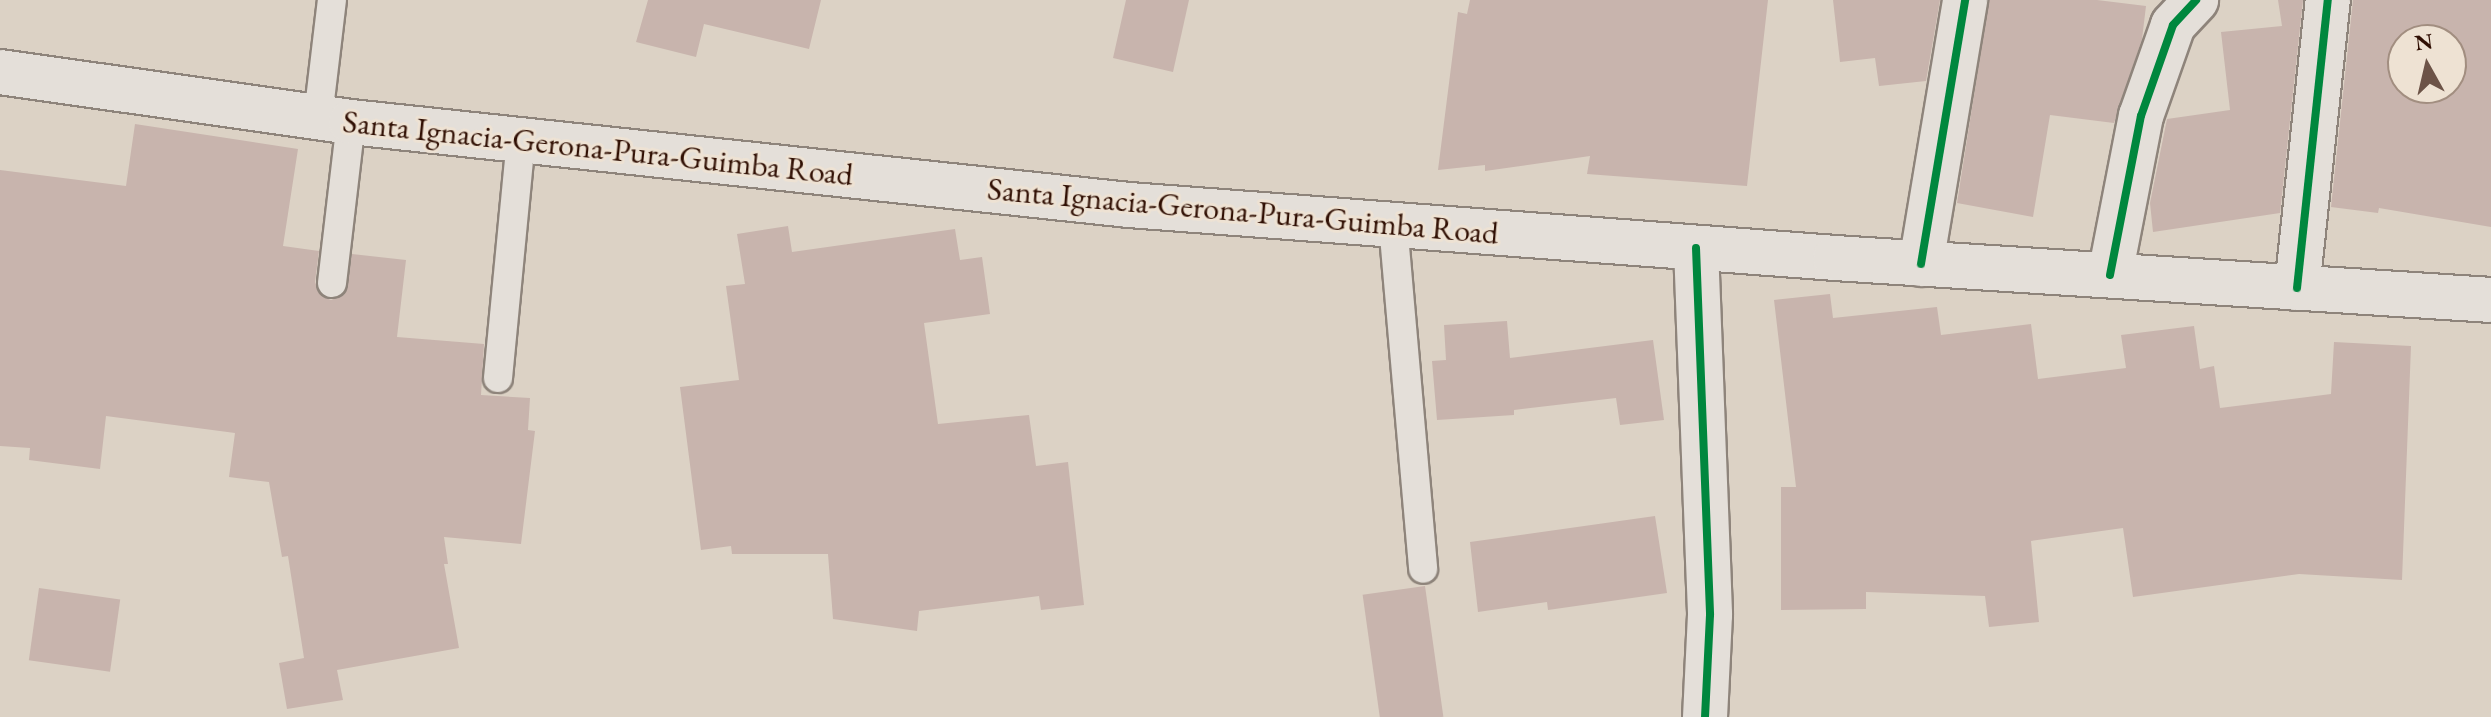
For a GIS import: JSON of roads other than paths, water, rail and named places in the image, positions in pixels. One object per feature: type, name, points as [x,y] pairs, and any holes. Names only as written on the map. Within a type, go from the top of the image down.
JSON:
[{"type":"main road","points":[[1921,264],[1965,0]]},
{"type":"main road","points":[[2110,275],[2141,116],[2173,25],[2196,0]]},
{"type":"main road","points":[[2297,288],[2328,0]]},
{"type":"main road","name":"Santa Ignacia-Gerona-Pura-Guimba Road","points":[[0,72],[335,120],[1129,205],[1921,264],[2491,300]]},
{"type":"main road","points":[[1696,248],[1710,615],[1705,717]]},
{"type":"lane","points":[[332,0],[335,120],[332,283]]},
{"type":"lane","points":[[498,378],[521,140]]},
{"type":"lane","points":[[1393,224],[1423,569]]}]
